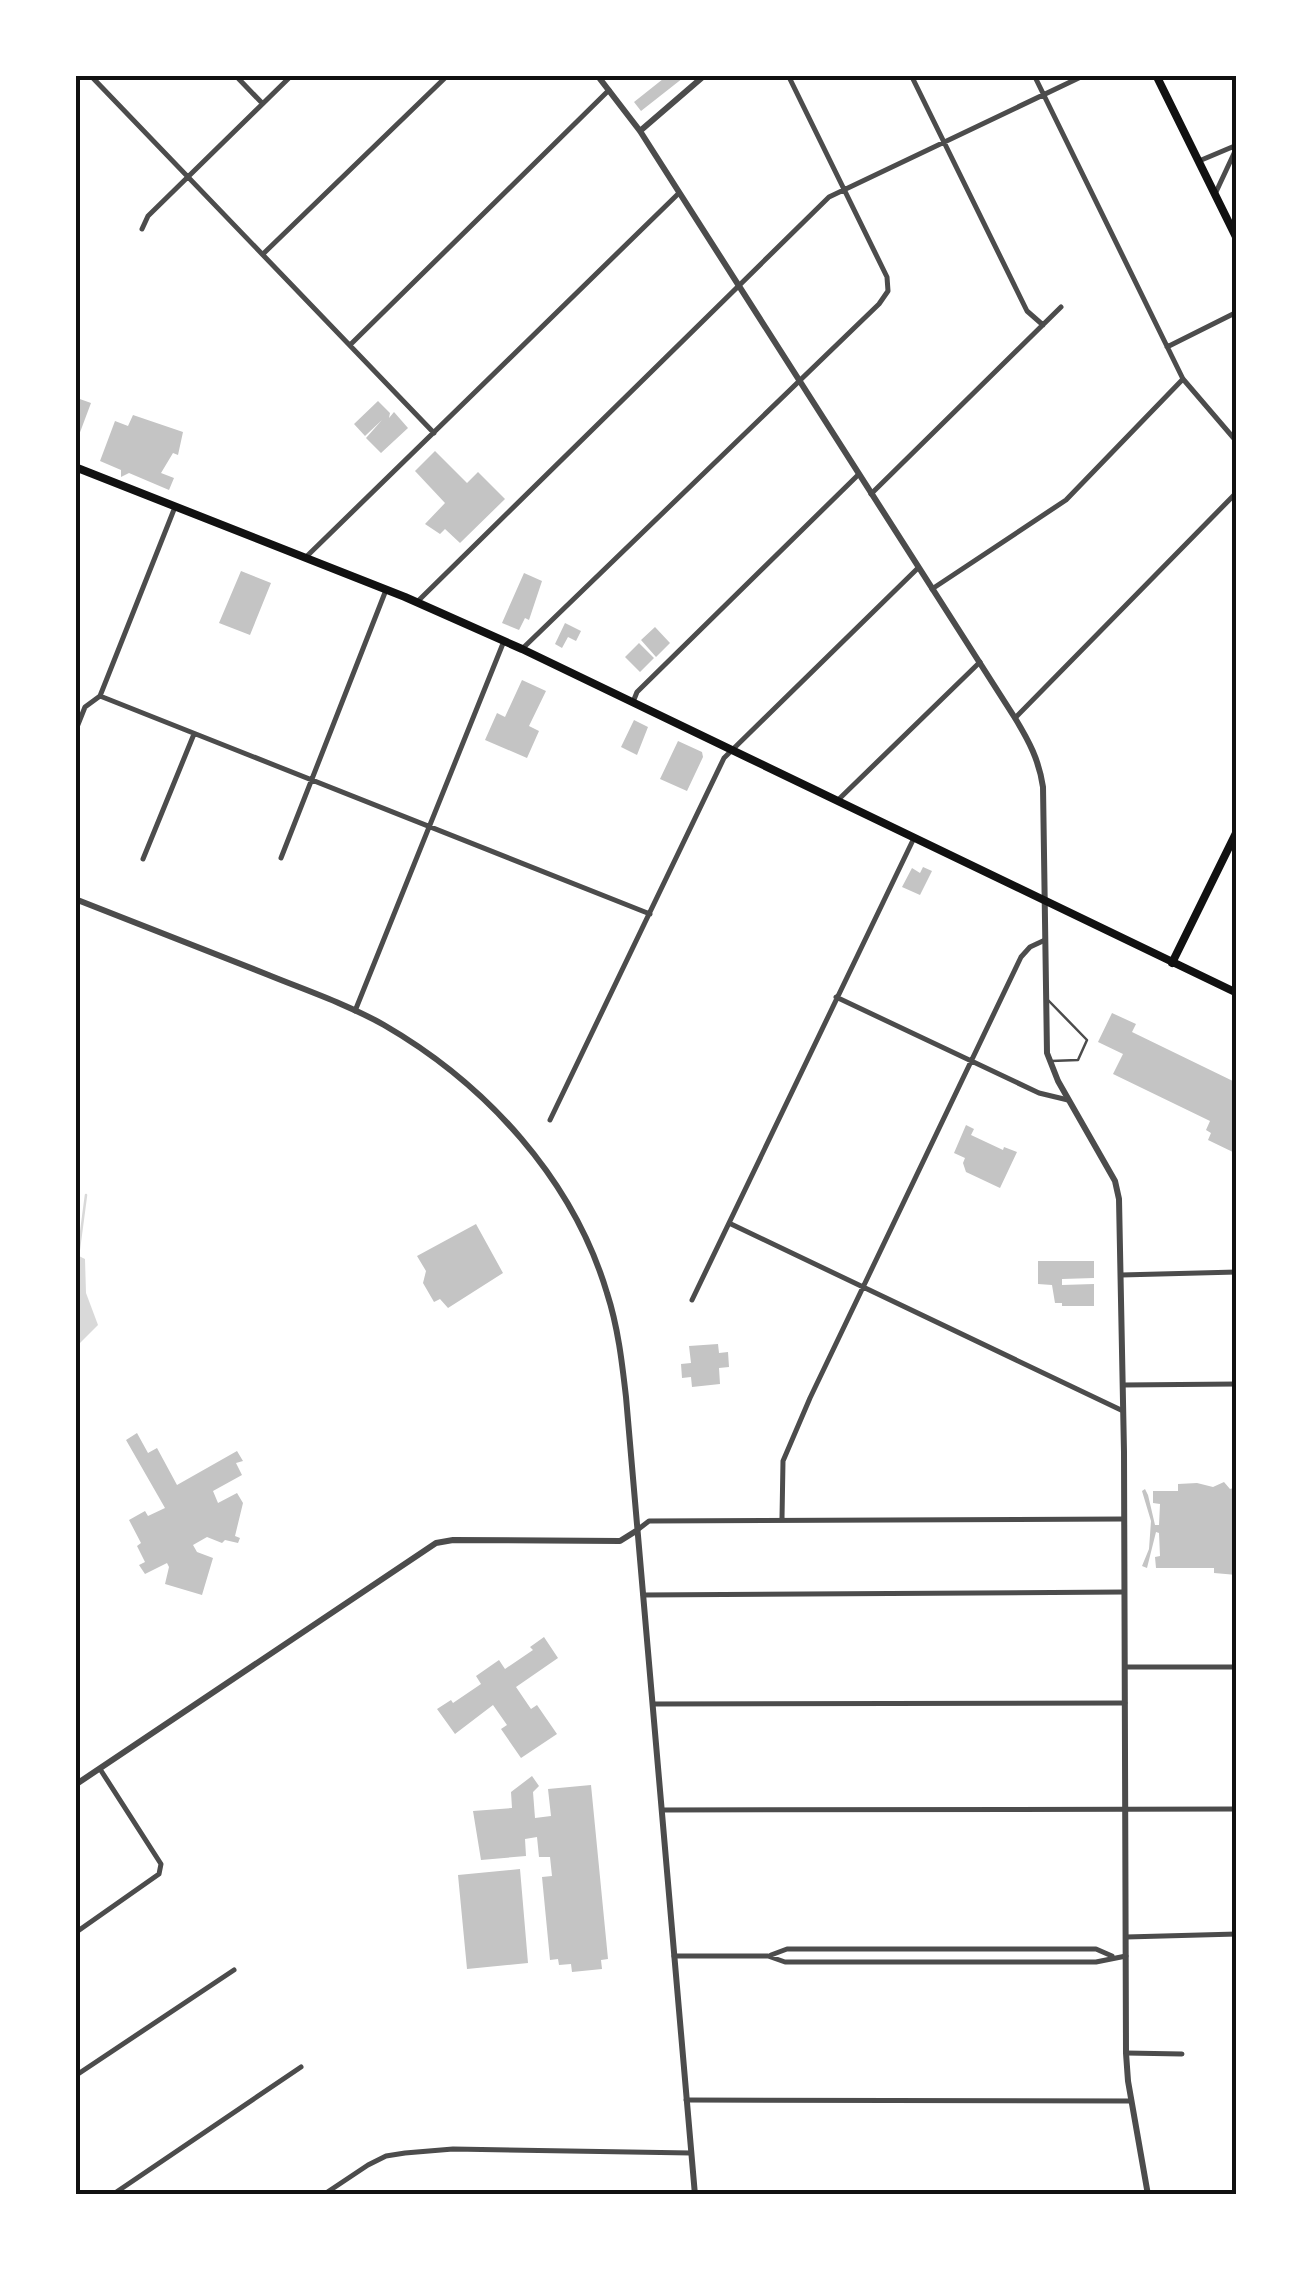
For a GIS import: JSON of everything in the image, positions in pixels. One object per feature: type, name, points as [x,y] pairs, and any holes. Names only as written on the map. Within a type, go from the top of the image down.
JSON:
[{"type":"main road","points":[[1156,75],[1237,239]]},
{"type":"main road","points":[[75,467],[417,602],[522,649],[1237,993]]},
{"type":"main road","points":[[1172,964],[1237,830]]},
{"type":"street","points":[[90,75],[434,433]]},
{"type":"street","points":[[236,75],[262,103]]},
{"type":"street","points":[[142,229],[148,216],[292,75]]},
{"type":"street","points":[[262,254],[448,75]]},
{"type":"street","points":[[597,75],[640,131],[1034,749],[1043,787],[1050,1061],[1115,1181],[1118,1199],[1126,2052],[1148,2195]]},
{"type":"street","points":[[640,131],[706,75]]},
{"type":"street","points":[[522,649],[879,304],[888,288],[887,276],[788,75]]},
{"type":"street","points":[[911,75],[1027,310],[1043,325]]},
{"type":"street","points":[[1034,75],[1183,378],[1237,442]]},
{"type":"street","points":[[417,602],[829,197],[1084,75]]},
{"type":"street","points":[[351,344],[608,90]]},
{"type":"street","points":[[1199,161],[1237,146]]},
{"type":"street","points":[[1216,195],[1237,146]]},
{"type":"street","points":[[305,558],[679,192]]},
{"type":"street","points":[[871,494],[1061,307]]},
{"type":"street","points":[[1166,347],[1237,312]]},
{"type":"street","points":[[932,588],[1066,500],[1183,378]]},
{"type":"street","points":[[1228,432],[1237,428]]},
{"type":"street","points":[[633,702],[637,692],[858,475]]},
{"type":"street","points":[[1015,718],[1237,492]]},
{"type":"street","points":[[75,732],[84,707],[100,696],[175,506]]},
{"type":"street","points":[[550,1120],[724,758],[918,568]]},
{"type":"street","points":[[282,858],[386,590]]},
{"type":"street","points":[[355,1011],[504,641]]},
{"type":"street","points":[[837,801],[980,662]]},
{"type":"street","points":[[100,696],[650,914]]},
{"type":"street","points":[[142,858],[194,734]]},
{"type":"street","points":[[692,1300],[914,838]]},
{"type":"street","points":[[75,898],[355,1011],[434,1058],[504,1119],[550,1174],[575,1214],[602,1276],[619,1340],[695,2195]]},
{"type":"street","points":[[782,1518],[781,1479],[788,1450],[1022,957],[1030,947],[1045,940]]},
{"type":"street","points":[[836,996],[1038,1092],[1068,1100]]},
{"type":"street","points":[[731,1224],[1121,1410]]},
{"type":"street","points":[[1118,1274],[1237,1272]]},
{"type":"street","points":[[1120,1385],[1237,1384]]},
{"type":"street","points":[[75,1786],[436,1543],[620,1541],[650,1521],[1124,1519]]},
{"type":"street","points":[[642,1594],[1124,1592]]},
{"type":"street","points":[[1124,1667],[1237,1668]]},
{"type":"street","points":[[652,1704],[1125,1703]]},
{"type":"street","points":[[75,1932],[159,1874],[161,1864],[100,1768]]},
{"type":"street","points":[[660,1810],[1237,1810]]},
{"type":"street","points":[[1126,1937],[1237,1934]]},
{"type":"street","points":[[768,1956],[787,1949],[1096,1949],[1114,1956]]},
{"type":"street","points":[[674,1956],[768,1956],[785,1962],[1096,1962],[1126,1956]]},
{"type":"street","points":[[75,2076],[234,1970]]},
{"type":"street","points":[[1126,2052],[1182,2054]]},
{"type":"street","points":[[112,2195],[301,2067]]},
{"type":"street","points":[[686,2100],[1131,2101]]},
{"type":"street","points":[[324,2195],[368,2165],[386,2156],[405,2153],[691,2153]]},
{"type":"lane","points":[[1046,999],[1088,1040],[1078,1060],[1050,1061]]},
{"type":"shaded area","points":[[75,1254],[85,1259],[86,1293],[98,1325],[80,1343],[75,1340]]},
{"type":"building","points":[[668,75],[683,78],[641,111],[634,102]]},
{"type":"building","points":[[77,398],[91,403],[79,435],[75,434]]},
{"type":"building","points":[[378,401],[390,413],[389,418],[394,412],[408,428],[381,453],[366,438],[382,420],[365,436],[354,424]]},
{"type":"building","points":[[133,415],[183,432],[178,455],[173,453],[161,473],[174,478],[169,490],[129,473],[121,477],[121,470],[100,461],[115,421],[128,426]]},
{"type":"building","points":[[435,451],[467,483],[478,472],[505,499],[460,543],[445,529],[440,534],[425,524],[445,503],[415,471]]},
{"type":"building","points":[[241,571],[271,583],[250,635],[219,623]]},
{"type":"building","points":[[524,573],[542,581],[529,620],[525,618],[519,630],[502,623]]},
{"type":"building","points":[[565,623],[581,631],[576,641],[568,637],[562,648],[555,644]]},
{"type":"building","points":[[655,627],[670,643],[656,657],[641,640]]},
{"type":"building","points":[[639,643],[654,658],[640,672],[625,657]]},
{"type":"building","points":[[522,680],[546,691],[529,726],[539,731],[527,758],[485,740],[497,713],[505,717]]},
{"type":"building","points":[[634,720],[648,727],[637,755],[621,747]]},
{"type":"building","points":[[678,741],[702,752],[703,757],[687,791],[660,779]]},
{"type":"building","points":[[923,867],[932,871],[920,895],[902,887],[912,868],[920,873]]},
{"type":"building","points":[[1112,1013],[1136,1024],[1132,1032],[1237,1083],[1237,1154],[1208,1140],[1211,1133],[1206,1130],[1210,1121],[1113,1074],[1123,1054],[1098,1042]]},
{"type":"building","points":[[966,1125],[974,1129],[971,1135],[1017,1152],[1000,1188],[966,1172],[965,1158],[954,1153]]},
{"type":"building","points":[[476,1224],[503,1273],[448,1308],[440,1299],[434,1302],[423,1283],[426,1271],[417,1256]]},
{"type":"building","points":[[1038,1261],[1094,1261],[1094,1278],[1062,1279],[1062,1285],[1094,1284],[1094,1306],[1055,1303],[1052,1285],[1038,1284]]},
{"type":"building","points":[[718,1344],[719,1353],[728,1352],[729,1367],[719,1368],[720,1384],[692,1387],[691,1377],[682,1378],[681,1364],[691,1363],[689,1346]]},
{"type":"building","points":[[137,1433],[148,1453],[157,1448],[177,1485],[237,1451],[243,1461],[236,1463],[242,1475],[213,1491],[218,1503],[237,1493],[243,1503],[235,1536],[240,1538],[238,1543],[222,1543],[207,1537],[193,1545],[197,1552],[213,1558],[202,1595],[165,1584],[167,1563],[145,1574],[139,1565],[145,1562],[137,1546],[141,1543],[129,1520],[145,1511],[148,1516],[165,1508],[126,1440]]},
{"type":"building","points":[[1224,1482],[1230,1489],[1237,1487],[1237,1575],[1214,1573],[1214,1568],[1156,1568],[1155,1557],[1160,1556],[1156,1532],[1147,1568],[1142,1566],[1149,1549],[1151,1521],[1142,1491],[1145,1489],[1155,1525],[1159,1525],[1160,1504],[1153,1503],[1153,1491],[1178,1491],[1178,1484],[1213,1487]]},
{"type":"building","points":[[544,1637],[558,1658],[516,1687],[531,1709],[537,1705],[557,1734],[521,1758],[501,1729],[507,1725],[493,1705],[455,1734],[437,1709],[481,1684],[476,1676],[499,1660],[505,1669],[533,1650],[530,1647]]},
{"type":"building","points":[[532,1776],[539,1786],[533,1792],[535,1818],[551,1816],[548,1789],[591,1785],[608,1959],[601,1960],[602,1969],[572,1972],[571,1964],[559,1965],[558,1959],[550,1960],[542,1877],[552,1876],[550,1857],[539,1857],[537,1837],[525,1839],[526,1856],[481,1860],[473,1811],[512,1808],[511,1792]]},
{"type":"building","points":[[520,1869],[528,1963],[467,1969],[458,1875]]},
{"type":"waterway","points":[[78,1256],[86,1195]]},
{"type":"waterway","points":[[75,1373],[76,1425]]}]
